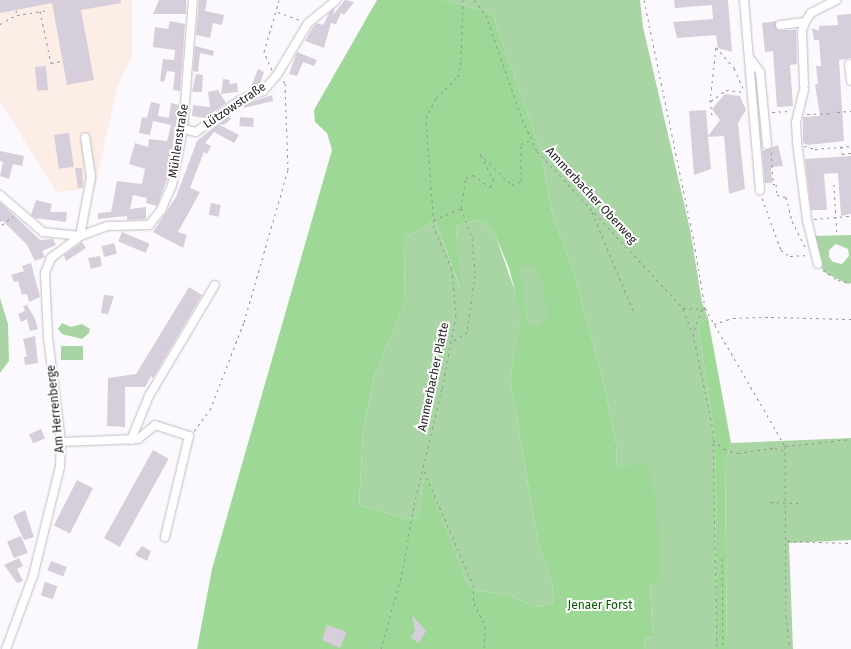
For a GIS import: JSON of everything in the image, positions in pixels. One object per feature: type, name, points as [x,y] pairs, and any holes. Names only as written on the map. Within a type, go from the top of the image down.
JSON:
[{"type":"street","name":"Mühlenstraße","points":[[80,236],[108,226],[149,225],[161,210],[172,185],[183,129],[193,0]]},
{"type":"street","name":"Lützowstraße","points":[[183,129],[196,132],[240,100],[263,91],[277,75],[308,23],[336,0]]},
{"type":"street","points":[[744,0],[760,190]]},
{"type":"street","points":[[818,264],[807,220],[797,142],[798,114],[804,87],[802,30],[811,13],[837,0]]},
{"type":"street","points":[[780,25],[805,22]]},
{"type":"street","points":[[749,57],[760,72],[767,145]]},
{"type":"street","points":[[849,64],[851,81]]},
{"type":"street","points":[[0,195],[36,228],[55,234],[80,236],[91,177],[85,137]]},
{"type":"street","points":[[55,234],[62,248]]},
{"type":"street","name":"Am Herrenberge","points":[[6,649],[42,541],[59,475],[62,442],[48,337],[45,273],[51,258],[80,236]]},
{"type":"street","points":[[130,440],[149,396],[215,285]]},
{"type":"street","points":[[62,442],[138,439],[156,425],[189,436],[165,537]]},
{"type":"path","points":[[189,436],[210,410],[244,322],[288,170],[285,83],[266,61],[264,52],[278,12],[279,0]]},
{"type":"path","name":"Ammerbacher Platte","points":[[381,649],[402,574],[414,505],[424,470],[453,341],[456,316],[455,280],[433,220],[426,118],[436,98],[458,77],[462,60],[463,0]]},
{"type":"path","name":"Ammerbacher Oberweg","points":[[474,0],[486,15],[537,152],[683,308],[693,334],[713,440],[717,649]]},
{"type":"path","points":[[644,0],[705,308],[785,446],[786,616],[790,649]]},
{"type":"path","points":[[16,10],[17,15]]},
{"type":"path","points":[[0,24],[17,15],[48,10]]},
{"type":"path","points":[[40,11],[51,63],[62,61]]},
{"type":"path","points":[[278,12],[308,23]]},
{"type":"path","points":[[712,114],[710,102],[716,47],[734,68],[744,91]]},
{"type":"path","points":[[710,102],[722,92],[738,91]]},
{"type":"path","points":[[764,112],[790,111]]},
{"type":"path","points":[[837,112],[851,111]]},
{"type":"path","points":[[798,114],[830,113]]},
{"type":"path","points":[[453,341],[467,332],[475,275],[472,238],[462,208],[466,178],[473,175],[490,187],[494,181],[480,154],[512,185],[521,181],[521,144],[531,140]]},
{"type":"path","points":[[767,145],[770,148],[773,184]]},
{"type":"path","points":[[803,145],[815,148],[836,147]]},
{"type":"path","points":[[851,146],[841,146],[842,154],[851,153]]},
{"type":"path","points":[[763,201],[774,236],[784,255],[803,253],[812,257],[792,221],[786,197],[777,195],[776,184],[770,184]]},
{"type":"path","points":[[834,184],[837,236]]},
{"type":"path","points":[[433,220],[462,208]]},
{"type":"path","points":[[592,211],[634,312]]},
{"type":"path","points":[[2,225],[13,216]]},
{"type":"path","points":[[817,218],[851,216]]},
{"type":"path","points":[[818,264],[827,274],[851,284]]},
{"type":"path","points":[[683,308],[702,310]]},
{"type":"path","points":[[693,334],[702,310],[705,308]]},
{"type":"path","points":[[713,324],[752,318],[851,319]]},
{"type":"path","points":[[785,446],[851,439]]},
{"type":"path","points":[[713,440],[724,449],[738,453],[775,448],[785,451]]},
{"type":"path","points":[[424,470],[473,586],[474,603],[485,626],[484,649]]},
{"type":"path","points":[[770,502],[803,504]]},
{"type":"path","points":[[786,541],[851,543]]},
{"type":"path","points":[[722,558],[723,649]]},
{"type":"shaded area","points":[[0,0],[132,0],[132,56],[117,87],[95,188],[56,192],[0,101]]},
{"type":"green space","name":"Jenaer Forst","points":[[377,0],[444,0],[492,13],[540,149],[553,217],[573,270],[603,380],[616,443],[617,467],[647,462],[657,508],[660,582],[650,584],[653,637],[645,638],[644,649],[197,649],[212,569],[332,150],[327,133],[315,122],[314,110]],"holes":[[[435,220],[461,290],[456,226],[477,220],[485,223],[496,237],[509,268],[521,314],[510,379],[538,542],[552,581],[554,603],[535,607],[511,596],[475,590],[466,581],[425,472],[418,517],[407,519],[359,505],[363,432],[374,377],[404,305],[405,238]],[[526,265],[534,269],[544,285],[547,318],[537,328],[526,323],[524,288],[519,269]]]},
{"type":"green space","points":[[444,0],[640,0],[643,27],[690,229],[702,302],[708,318],[698,324],[715,440],[716,649],[644,649],[645,638],[653,637],[650,583],[660,582],[647,463],[617,467],[616,443],[603,380],[573,270],[553,217],[540,149],[492,13]]},
{"type":"green space","points":[[435,220],[460,288],[456,226],[477,220],[485,223],[496,237],[516,294],[514,258],[557,267],[559,550],[520,321],[510,379],[538,542],[552,581],[554,603],[535,607],[511,596],[475,590],[466,581],[425,473],[418,517],[407,519],[359,505],[363,432],[374,377],[404,305],[405,238]]},
{"type":"green space","points":[[851,235],[851,283],[848,284],[827,274],[818,264],[811,236]],"holes":[[[836,244],[848,249],[849,256],[842,264],[833,262],[829,257],[829,250]]]},
{"type":"green space","points":[[0,298],[8,324],[9,361],[0,373]]},
{"type":"green space","points":[[708,318],[731,443],[725,463],[727,649],[716,649],[715,440],[698,324]]},
{"type":"green space","points":[[62,323],[71,327],[82,324],[90,329],[89,333],[82,339],[62,334],[58,329]]},
{"type":"green space","points":[[61,346],[83,346],[83,360],[61,360]]},
{"type":"green space","points":[[851,438],[851,540],[789,543],[793,649],[727,649],[725,463],[731,443]]},
{"type":"building","points":[[0,0],[121,0],[121,3],[81,10],[94,80],[67,85],[52,3],[0,13]]},
{"type":"building","points":[[159,0],[186,0],[186,14],[153,14]]},
{"type":"building","points":[[199,0],[207,0],[205,11],[224,15],[222,25],[213,23],[210,38],[196,35]]},
{"type":"building","points":[[345,0],[354,2],[344,15],[341,13],[336,24],[331,23],[324,48],[305,41],[313,27],[317,23],[323,25],[329,13],[335,8],[333,15]]},
{"type":"building","points":[[674,0],[728,0],[732,52],[718,48],[716,35],[677,38],[673,22],[713,19],[712,5],[675,8]]},
{"type":"building","points":[[851,14],[851,58],[839,60],[844,141],[808,145],[803,143],[803,117],[820,116],[815,84],[818,84],[816,66],[821,66],[819,40],[814,40],[812,28],[819,31],[819,26],[838,25],[837,15]]},
{"type":"building","points":[[170,21],[185,24],[180,91],[173,90],[175,72],[167,71],[164,82],[160,81],[163,59],[174,60],[175,50],[153,47],[155,27],[168,29]]},
{"type":"building","points":[[776,21],[777,30],[796,30],[797,64],[790,65],[793,106],[777,107],[773,51],[765,52],[762,23]]},
{"type":"building","points":[[195,46],[214,51],[213,56],[200,53],[198,72],[193,71]]},
{"type":"building","points":[[297,52],[317,60],[314,66],[303,62],[297,76],[289,74]]},
{"type":"building","points":[[46,66],[48,90],[37,91],[35,67]]},
{"type":"building","points":[[258,69],[264,72],[259,87],[251,87]]},
{"type":"building","points":[[196,74],[203,75],[202,92],[192,92]]},
{"type":"building","points":[[223,79],[230,80],[229,84],[237,83],[238,92],[221,94]]},
{"type":"building","points":[[218,90],[226,103],[205,118],[192,116],[193,105],[210,107],[208,92]]},
{"type":"building","points":[[725,94],[740,96],[746,110],[738,123],[745,189],[729,194],[724,136],[708,137],[711,169],[694,175],[689,111],[706,110],[708,136],[720,120],[712,109]]},
{"type":"building","points":[[272,95],[273,101],[244,108],[243,105]]},
{"type":"building","points":[[151,102],[160,104],[158,116],[169,118],[171,103],[179,105],[168,177],[157,206],[146,203],[147,198],[133,195],[130,209],[146,207],[146,219],[127,220],[127,216],[98,219],[98,213],[111,212],[117,181],[142,184],[145,169],[129,164],[135,143],[148,147],[149,139],[167,141],[171,125],[153,121],[150,135],[139,133],[142,117],[147,118]]},
{"type":"building","points":[[228,116],[231,119],[224,125],[218,124]]},
{"type":"building","points":[[240,117],[254,118],[253,127],[239,126]]},
{"type":"building","points":[[218,124],[239,135],[234,143],[214,132],[205,143],[211,146],[207,154],[204,152],[190,188],[200,192],[178,232],[187,235],[183,248],[153,232],[176,197],[197,141]]},
{"type":"building","points":[[69,133],[74,167],[59,169],[54,135]]},
{"type":"building","points":[[778,145],[783,166],[771,167],[772,183],[765,183],[762,151]]},
{"type":"building","points":[[0,151],[24,156],[22,166],[13,164],[9,179],[0,176],[3,162],[0,161]]},
{"type":"building","points":[[851,156],[851,214],[841,216],[838,173],[824,174],[827,210],[811,210],[805,159]]},
{"type":"building","points":[[75,168],[82,168],[83,187],[78,188]]},
{"type":"building","points":[[36,200],[52,204],[50,212],[67,212],[66,222],[35,218],[31,215]]},
{"type":"building","points":[[0,202],[40,240],[53,239],[56,245],[42,251],[45,257],[35,261],[27,245],[3,221],[0,222]]},
{"type":"building","points":[[211,203],[221,205],[219,217],[209,215]]},
{"type":"building","points":[[122,232],[150,244],[146,253],[118,241]]},
{"type":"building","points":[[82,242],[86,248],[66,261],[64,255]]},
{"type":"building","points":[[114,243],[117,254],[104,257],[101,246]]},
{"type":"building","points":[[100,256],[102,266],[91,269],[88,258]]},
{"type":"building","points":[[31,263],[40,297],[29,302],[27,294],[22,295],[18,281],[14,282],[11,275],[24,271],[22,266]]},
{"type":"building","points":[[189,287],[202,295],[153,378],[151,376],[145,387],[125,387],[125,427],[107,426],[108,378],[136,374]]},
{"type":"building","points":[[104,295],[114,296],[108,314],[101,313]]},
{"type":"building","points":[[27,305],[38,329],[30,331],[27,319],[21,322],[18,314],[25,311],[23,306]]},
{"type":"building","points":[[35,336],[38,363],[25,365],[24,357],[27,357],[23,339]]},
{"type":"building","points":[[41,429],[45,438],[33,443],[29,434]]},
{"type":"building","points":[[153,450],[169,459],[120,547],[104,538]]},
{"type":"building","points":[[77,480],[93,488],[70,534],[54,525]]},
{"type":"building","points":[[25,510],[34,537],[24,540],[13,516]]},
{"type":"building","points":[[21,536],[28,553],[14,558],[7,542]]},
{"type":"building","points":[[142,546],[151,551],[147,561],[135,555]]},
{"type":"building","points":[[19,558],[23,566],[17,569],[23,581],[17,583],[4,565]]},
{"type":"building","points":[[51,561],[67,567],[63,576],[47,570]]},
{"type":"building","points":[[45,582],[57,586],[53,599],[41,595]]},
{"type":"building","points":[[412,615],[426,631],[419,643],[411,638],[415,631]]},
{"type":"building","points":[[327,625],[347,632],[340,648],[322,640]]}]
